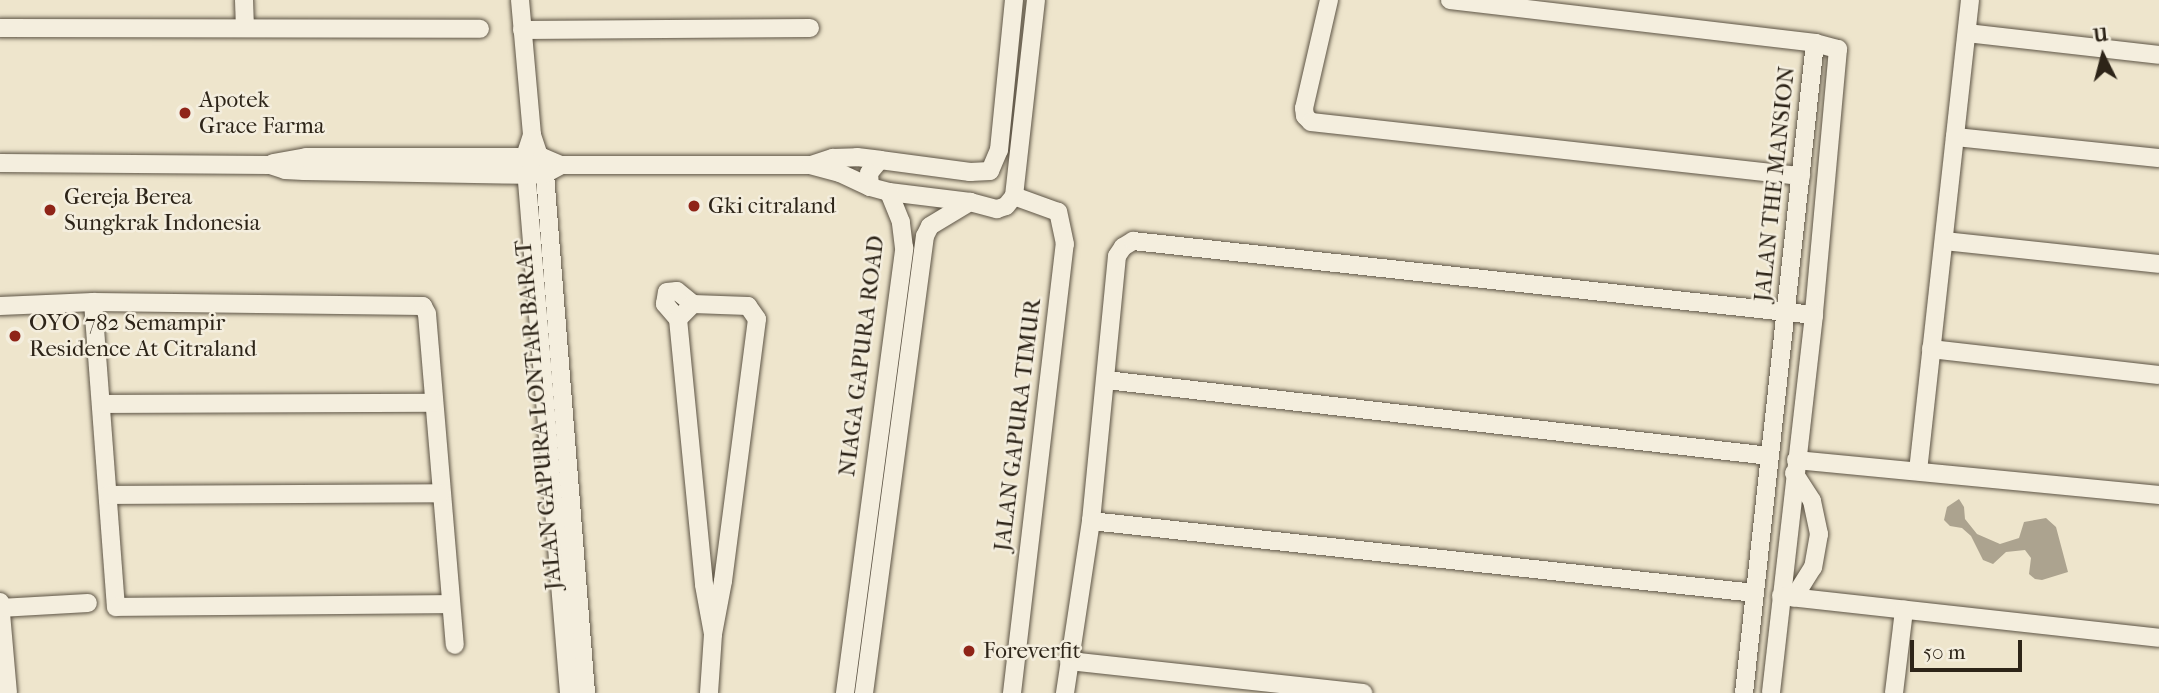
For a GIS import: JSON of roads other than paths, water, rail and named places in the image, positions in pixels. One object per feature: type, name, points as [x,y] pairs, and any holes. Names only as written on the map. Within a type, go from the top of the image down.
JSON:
[{"type":"street","points":[[244,0],[245,27]]},
{"type":"street","name":"JALAN GAPURA LONTAR BARAT","points":[[520,0],[532,135],[569,693]]},
{"type":"street","points":[[811,165],[833,158],[857,157],[970,172],[990,171],[999,150],[1014,0]]},
{"type":"street","points":[[0,163],[270,165],[279,160],[306,157],[534,166],[811,165],[889,192],[970,202],[997,209],[1006,206],[1013,195],[1035,0]]},
{"type":"street","points":[[1329,0],[1304,108],[1305,116],[1311,122],[1801,176]]},
{"type":"street","points":[[1450,0],[1815,43]]},
{"type":"street","points":[[1918,471],[1970,0]]},
{"type":"street","points":[[0,27],[480,29]]},
{"type":"street","points":[[522,30],[810,28]]},
{"type":"street","points":[[1967,33],[2159,55]]},
{"type":"street","name":"JALAN THE MANSION","points":[[1744,693],[1815,43],[1834,46],[1838,49],[1839,58],[1814,315],[1795,466],[1788,597],[1771,693]]},
{"type":"street","points":[[1955,137],[2159,158]]},
{"type":"street","points":[[870,187],[869,173],[880,160]]},
{"type":"street","name":"JALAN GAPURA LONTAR BARAT","points":[[534,166],[586,693]]},
{"type":"street","name":"NIAGA GAPURA ROAD","points":[[845,693],[904,248],[901,222],[889,192]]},
{"type":"street","name":"JALAN GAPURA TIMUR","points":[[1012,693],[1065,244],[1058,212],[1013,195]]},
{"type":"street","name":"NIAGA GAPURA ROAD","points":[[864,693],[925,236],[930,226],[970,202]]},
{"type":"street","points":[[1065,693],[1091,521],[1117,256],[1123,247],[1133,241],[1814,315]]},
{"type":"street","points":[[1944,241],[2159,264]]},
{"type":"street","points":[[709,693],[713,634],[723,581],[757,319],[748,306],[692,304],[677,291],[667,292],[665,304],[678,319],[704,585],[713,634]]},
{"type":"street","points":[[93,302],[116,607],[451,604]]},
{"type":"street","points":[[0,306],[93,302],[420,304],[427,314],[440,494],[455,645]]},
{"type":"street","points":[[678,319],[692,304]]},
{"type":"street","points":[[1931,349],[2159,375]]},
{"type":"street","points":[[1106,380],[1770,456]]},
{"type":"street","points":[[102,404],[434,403]]},
{"type":"street","points":[[1788,597],[1813,567],[1819,534],[1812,501],[1795,466],[1918,471],[2159,495]]},
{"type":"street","points":[[109,495],[440,494]]},
{"type":"street","points":[[1091,521],[1755,593]]},
{"type":"street","points":[[1788,597],[2159,638]]},
{"type":"street","points":[[0,602],[8,693]]},
{"type":"street","points":[[0,608],[88,603]]},
{"type":"street","points":[[1894,693],[1904,610]]},
{"type":"street","points":[[1069,661],[1363,693]]},
{"type":"place","name":"Apotek Grace Farma","points":[[185,113]]},
{"type":"place","name":"Gki citraland","points":[[694,206]]},
{"type":"place","name":"Gereja Berea Sungkrak Indonesia","points":[[50,210]]},
{"type":"place","name":"OYO 782 Semampir Residence At Citraland","points":[[15,336]]},
{"type":"place","name":"Foreverfit","points":[[969,651]]}]
